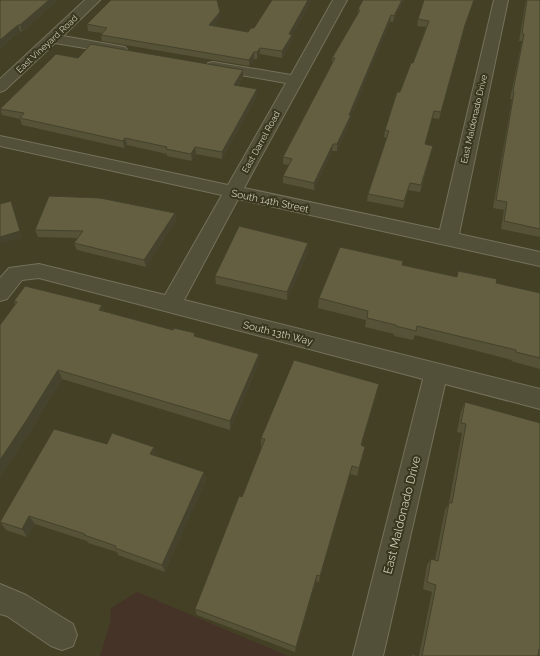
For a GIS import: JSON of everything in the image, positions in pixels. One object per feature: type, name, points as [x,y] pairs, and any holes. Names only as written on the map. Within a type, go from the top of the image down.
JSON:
[{"type":"street","name":"East Vineyard Road","points":[[0,88],[91,0]]},
{"type":"street","name":"East Darrel Road","points":[[170,305],[340,0]]},
{"type":"street","name":"East Maldonado Drive","points":[[448,239],[501,0]]},
{"type":"street","points":[[52,38],[130,52]]},
{"type":"street","points":[[201,64],[296,80]]},
{"type":"street","name":"South 14th Street","points":[[0,141],[233,193],[540,258]]},
{"type":"street","name":"South 13th Way","points":[[0,293],[16,273],[39,271],[436,374],[540,399]]},
{"type":"street","name":"East Maldonado Drive","points":[[368,656],[436,374]]},
{"type":"street","points":[[0,598],[16,605],[62,635]]},
{"type":"shaded area","points":[[137,592],[288,656],[100,656],[110,623],[111,608]]},
{"type":"building","points":[[0,0],[49,0],[0,40]]},
{"type":"building","points":[[111,0],[217,0],[220,12],[209,25],[248,32],[251,28],[254,28],[272,0],[308,0],[289,34],[292,35],[282,51],[260,48],[257,52],[254,52],[249,60],[101,35],[107,28],[87,24]]},
{"type":"building","points":[[363,0],[402,0],[394,16],[391,15],[349,115],[351,115],[337,144],[333,144],[314,183],[283,176],[292,159],[283,157],[335,58],[332,58],[360,10],[358,9]]},
{"type":"building","points":[[424,0],[474,0],[465,25],[441,112],[434,111],[425,144],[433,146],[421,185],[410,183],[404,201],[368,194],[389,131],[385,130],[397,92],[400,92],[429,21],[418,19]]},
{"type":"building","points":[[527,0],[540,0],[540,229],[504,221],[507,202],[496,200],[513,91],[524,34],[522,33]]},
{"type":"building","points":[[91,44],[243,70],[234,85],[257,89],[222,152],[195,147],[191,154],[125,138],[123,141],[20,118],[24,113],[0,109],[56,54],[78,58]]},
{"type":"building","points":[[49,196],[100,198],[175,213],[144,260],[74,243],[83,231],[35,230]]},
{"type":"building","points":[[11,201],[20,231],[0,237],[0,204]]},
{"type":"building","points":[[239,226],[308,243],[287,292],[215,276]]},
{"type":"building","points":[[340,247],[403,261],[402,265],[457,277],[458,271],[497,279],[496,283],[540,293],[540,358],[516,352],[516,350],[417,326],[416,331],[396,326],[367,318],[368,311],[319,298]]},
{"type":"building","points":[[25,286],[102,305],[99,310],[173,330],[174,328],[195,333],[194,336],[259,354],[230,421],[58,370],[0,460],[0,325],[17,302],[14,301]]},
{"type":"building","points":[[294,360],[379,384],[361,445],[365,447],[359,468],[352,466],[320,576],[317,575],[296,647],[195,609],[239,496],[242,497],[265,439],[261,438]]},
{"type":"building","points":[[465,402],[540,423],[540,650],[539,649],[538,656],[422,656],[436,585],[427,582],[431,559],[438,561],[449,503],[452,503],[466,424],[461,423]]},
{"type":"building","points":[[54,429],[107,444],[112,433],[154,447],[150,454],[204,472],[162,565],[115,548],[116,546],[84,535],[85,534],[29,516],[22,529],[0,522]]}]
